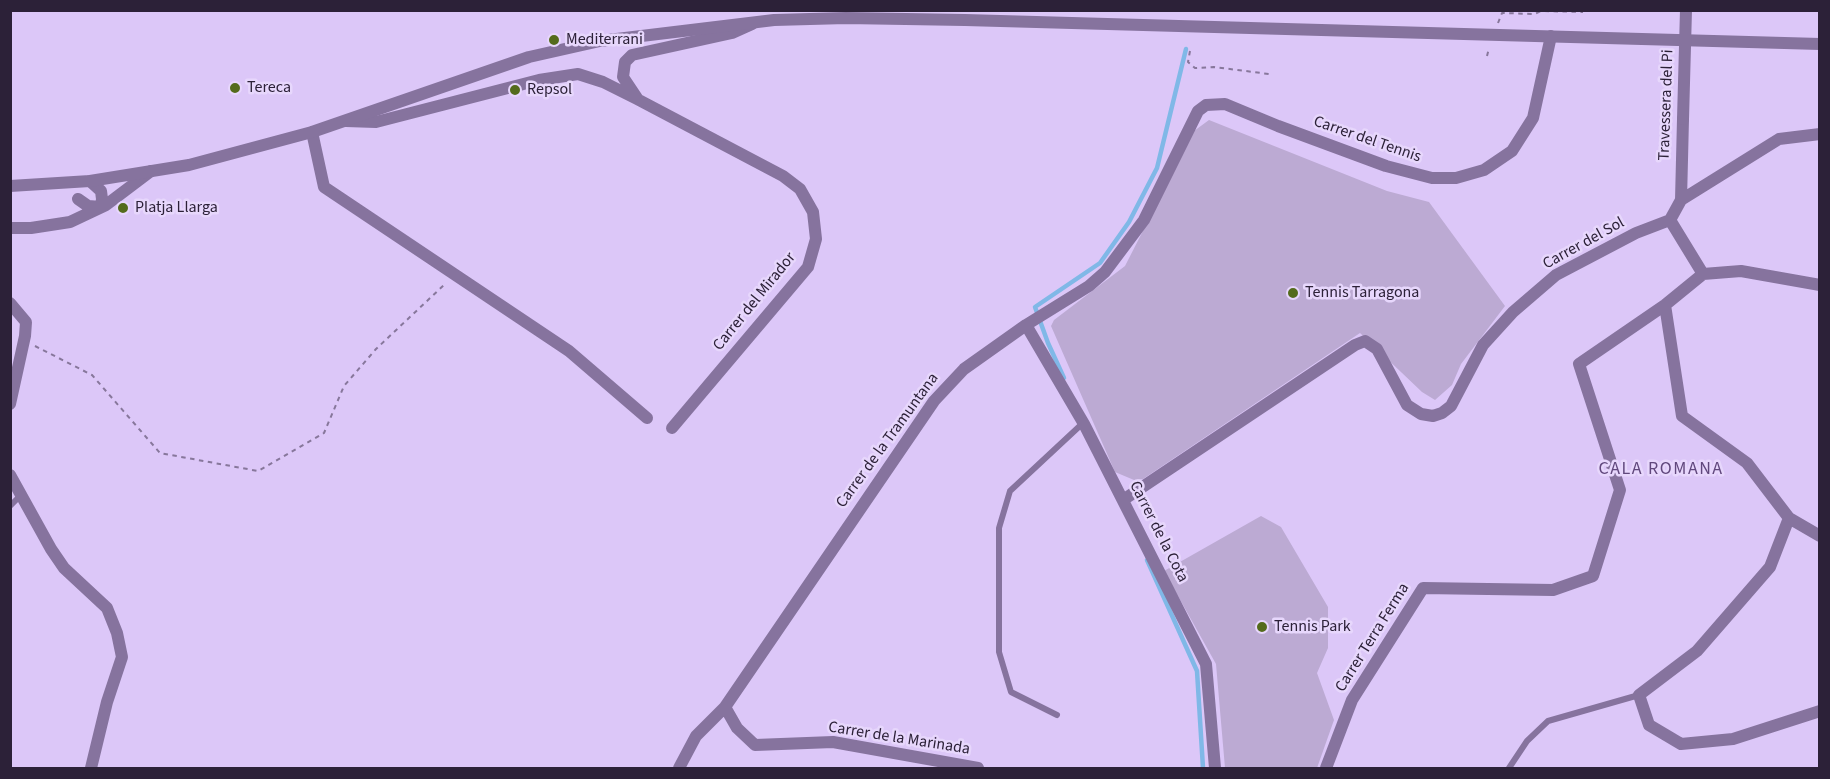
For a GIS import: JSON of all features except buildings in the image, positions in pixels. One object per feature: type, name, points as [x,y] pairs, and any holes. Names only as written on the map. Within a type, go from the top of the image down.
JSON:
[{"type":"street","name":"Travessera del Pi","points":[[1681,200],[1686,10]]},
{"type":"street","points":[[10,186],[67,183],[189,165],[312,132],[464,78],[539,55],[600,41],[757,22],[858,19],[1820,44]]},
{"type":"street","points":[[638,99],[623,77],[625,62],[632,55],[732,33],[757,22]]},
{"type":"street","name":"Carrer del Tennis","points":[[1198,111],[1206,105],[1225,104],[1386,166],[1432,178],[1456,178],[1484,170],[1512,151],[1533,118],[1551,36]]},
{"type":"street","name":"Carrer del Mirador","points":[[346,121],[376,122],[539,80],[578,74],[603,82],[638,99],[783,176],[800,189],[813,213],[816,239],[808,267],[672,428]]},
{"type":"street","name":"Carrer de la Tramuntana","points":[[678,768],[696,736],[725,707],[934,401],[964,369],[1029,323],[1089,286],[1105,272],[1130,242],[1158,194],[1198,111]]},
{"type":"street","points":[[312,132],[324,187],[569,351],[647,418]]},
{"type":"street","points":[[1703,274],[1670,220],[1681,200],[1779,139],[1820,134]]},
{"type":"street","points":[[12,229],[56,226],[70,222],[106,205],[151,171]]},
{"type":"street","points":[[78,199],[88,206],[101,207],[101,191],[90,180]]},
{"type":"street","points":[[67,183],[78,199],[78,205],[70,222]]},
{"type":"street","name":"Carrer del Sol","points":[[1123,500],[1355,345],[1365,341],[1377,349],[1407,405],[1421,414],[1432,416],[1442,413],[1451,406],[1483,345],[1521,304],[1556,275],[1636,233],[1670,220]]},
{"type":"street","points":[[1820,285],[1741,271],[1703,274],[1665,305],[1682,416],[1747,463],[1789,518],[1820,536]]},
{"type":"street","points":[[10,303],[26,322],[10,404]]},
{"type":"street","name":"Carrer Terra Ferma","points":[[1326,768],[1352,700],[1423,588],[1553,590],[1593,576],[1620,490],[1579,364],[1665,305]]},
{"type":"street","name":"Carrer de la Cota","points":[[1029,323],[1084,424],[1206,664],[1215,768]]},
{"type":"street","points":[[10,475],[63,568],[107,608],[117,633],[122,657],[107,702],[91,768]]},
{"type":"street","points":[[1789,518],[1770,567],[1697,651],[1639,694],[1649,725],[1681,744],[1733,739],[1820,711]]},
{"type":"street","name":"Carrer de la Marinada","points":[[725,707],[737,728],[755,745],[833,742],[978,768]]},
{"type":"lane","points":[[1058,715],[1011,692],[999,652],[999,528],[1010,491],[1084,424]]},
{"type":"lane","points":[[10,506],[21,495]]},
{"type":"lane","points":[[1509,768],[1527,741],[1548,721],[1639,694]]},
{"type":"path","points":[[1487,56],[1502,13],[1583,12]]},
{"type":"path","points":[[1190,51],[1188,62],[1195,68],[1269,74]]},
{"type":"path","points":[[25,336],[39,349],[92,375],[160,453],[258,471],[324,433],[344,386],[376,349],[456,274]]},
{"type":"shaded area","name":"Tennis Tarragona","points":[[1209,120],[1387,191],[1429,202],[1505,306],[1461,364],[1452,385],[1435,400],[1422,392],[1360,333],[1143,479],[1134,480],[1115,472],[1051,326],[1054,320],[1125,266],[1194,131]]},
{"type":"shaded area","name":"Tennis Park","points":[[1261,516],[1281,527],[1328,607],[1328,648],[1317,673],[1334,720],[1317,768],[1225,768],[1216,664],[1164,571]]},
{"type":"waterway","points":[[1064,378],[1035,307],[1100,263],[1129,222],[1157,168],[1186,49]]},
{"type":"waterway","points":[[1147,560],[1197,671],[1203,768]]},
{"type":"place","name":"Mediterrani","points":[[554,40]]},
{"type":"place","name":"Tereca","points":[[235,88]]},
{"type":"place","name":"Repsol","points":[[515,90]]},
{"type":"place","name":"Platja Llarga","points":[[123,208]]},
{"type":"place","name":"Tennis Tarragona","points":[[1293,293]]},
{"type":"place","name":"Tennis Park","points":[[1262,627]]},
{"type":"district","name":"CALA ROMANA","points":[[1661,470]]}]
